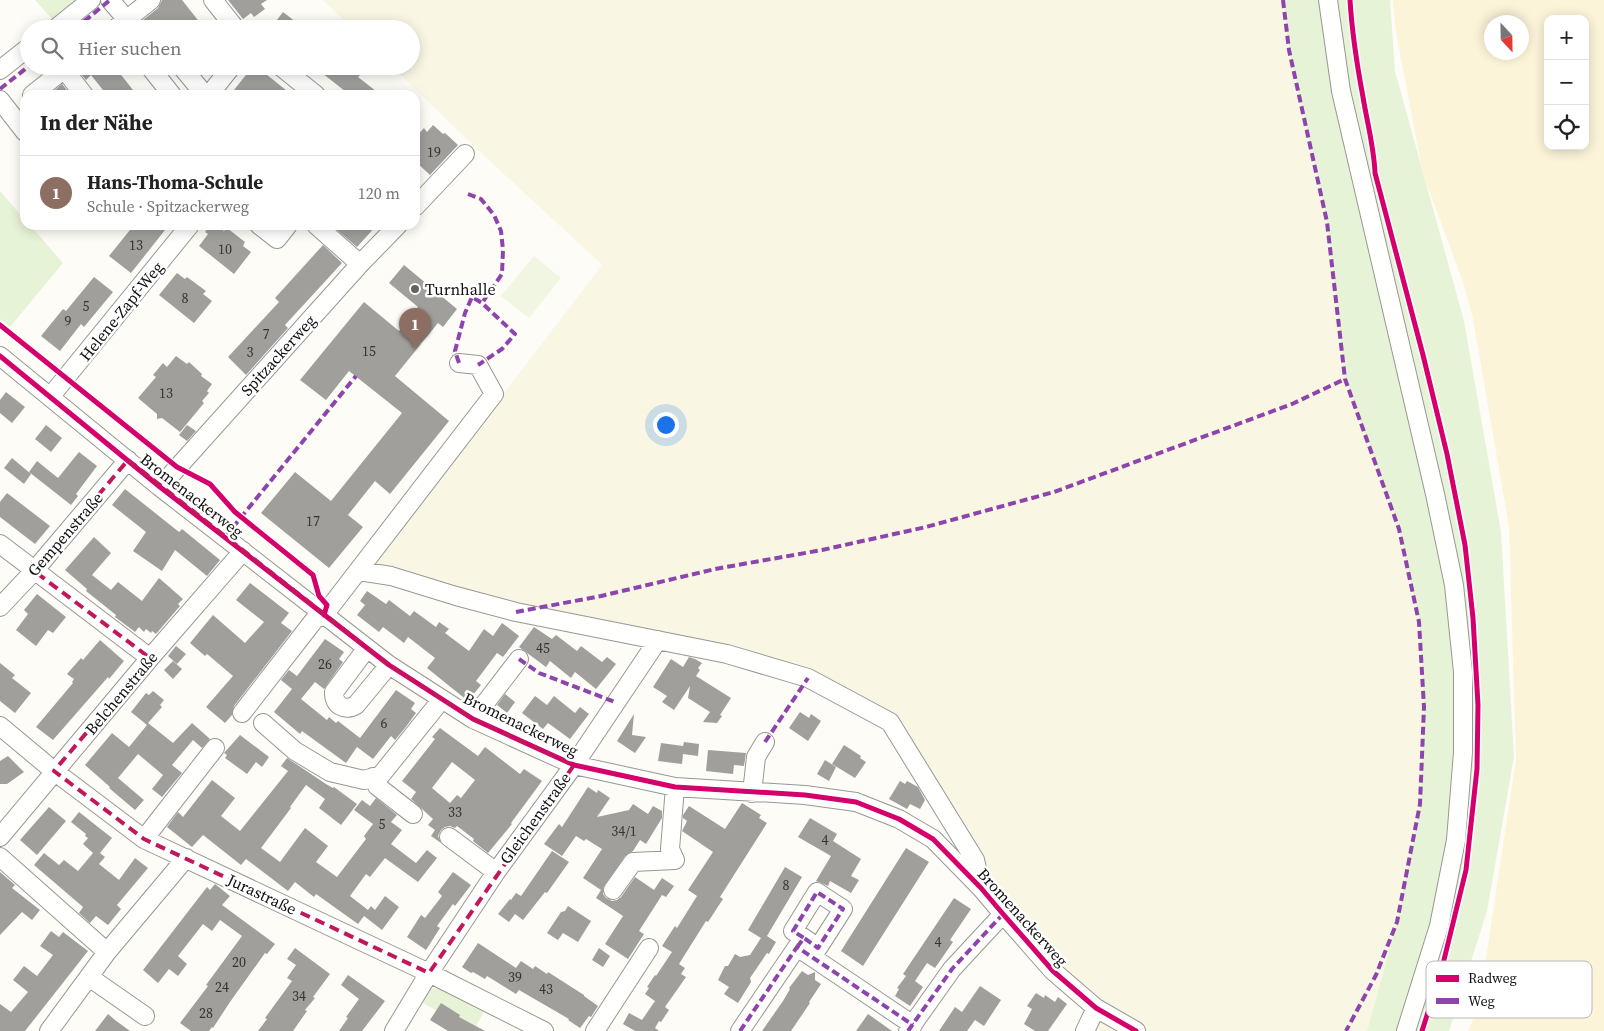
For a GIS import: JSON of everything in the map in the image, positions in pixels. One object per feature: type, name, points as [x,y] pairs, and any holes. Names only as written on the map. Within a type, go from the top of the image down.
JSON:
[{"type":"street","points":[[66,20],[91,0]]},
{"type":"street","points":[[110,0],[122,20]]},
{"type":"street","points":[[131,20],[151,0]]},
{"type":"street","points":[[212,0],[229,20]]},
{"type":"street","points":[[1328,0],[1341,91],[1435,494],[1452,576],[1463,672],[1463,752],[1456,840],[1438,926],[1427,961]]},
{"type":"street","points":[[0,70],[20,54]]},
{"type":"street","points":[[38,90],[57,75]]},
{"type":"street","points":[[71,75],[81,90]]},
{"type":"street","points":[[156,75],[168,90]]},
{"type":"street","points":[[188,75],[200,90]]},
{"type":"street","points":[[213,90],[225,75]]},
{"type":"street","points":[[291,75],[310,90]]},
{"type":"street","points":[[20,102],[3,111],[20,127]]},
{"type":"street","points":[[420,202],[465,154]]},
{"type":"street","name":"Helene-Zapf-Weg","points":[[50,397],[186,230]]},
{"type":"street","points":[[265,230],[276,239],[284,230]]},
{"type":"street","points":[[322,230],[360,264]]},
{"type":"street","name":"Spitzackerweg","points":[[160,487],[360,264],[393,230]]},
{"type":"street","name":"Bromenackerweg","points":[[0,356],[160,487],[389,665],[473,719],[574,765],[675,787],[805,795],[856,802],[899,819],[933,839],[981,888],[1053,970],[1096,1008],[1136,1031]]},
{"type":"street","points":[[242,713],[315,619],[324,615],[494,394],[478,365],[459,363]]},
{"type":"street","name":"Gempenstraße","points":[[0,607],[34,571],[128,460]]},
{"type":"street","points":[[0,544],[150,658]]},
{"type":"street","name":"Belchenstraße","points":[[0,837],[150,658],[243,551]]},
{"type":"street","points":[[359,570],[391,576],[516,612],[726,654],[808,678],[890,722],[975,860],[981,888]]},
{"type":"street","name":"Gleichenstraße","points":[[394,1031],[429,973],[496,872],[574,765],[658,640]]},
{"type":"street","points":[[367,648],[334,692],[335,700],[340,706],[352,708],[356,705],[389,665]]},
{"type":"street","points":[[473,719],[519,659]]},
{"type":"street","points":[[262,723],[295,751],[330,772],[364,780],[381,775],[442,699]]},
{"type":"street","name":"Jurastraße","points":[[0,726],[54,771],[144,839],[429,973],[544,1031]]},
{"type":"street","points":[[752,792],[756,757],[765,742]]},
{"type":"street","points":[[144,839],[215,748]]},
{"type":"street","points":[[373,777],[377,786],[413,814]]},
{"type":"street","points":[[613,890],[633,862],[675,860],[670,849],[675,787]]},
{"type":"street","name":"Gleichenstraße","points":[[449,837],[496,872]]},
{"type":"street","points":[[0,857],[107,952]]},
{"type":"street","points":[[49,1031],[107,952],[186,858]]},
{"type":"street","points":[[740,1031],[801,943],[910,1028],[952,969],[1003,914]]},
{"type":"street","points":[[596,1031],[649,948]]},
{"type":"street","points":[[1406,1031],[1426,965]]},
{"type":"street","points":[[89,977],[145,1016]]},
{"type":"street","points":[[1085,1031],[1096,1008]]},
{"type":"highlighted area","points":[[128,460],[389,665],[473,719],[574,765],[429,973],[144,839],[54,771],[150,658],[34,571]]},
{"type":"shaded area","points":[[323,0],[1283,0],[1289,50],[1419,622],[1424,707],[1420,804],[1397,922],[1367,1031],[1086,1031],[1096,1008],[1003,914],[890,722],[808,678],[516,612],[638,587],[526,608],[371,568],[602,265],[477,149],[420,94],[420,90],[416,90],[400,75],[420,75],[420,20],[344,20]]},
{"type":"green space","points":[[35,0],[79,0],[55,20]]},
{"type":"green space","points":[[1283,0],[1390,0],[1395,71],[1464,321],[1501,532],[1514,757],[1487,911],[1471,961],[1426,961],[1426,1018],[1453,1018],[1449,1031],[1367,1031],[1397,922],[1420,804],[1424,707],[1419,622],[1399,529],[1345,379],[1327,222],[1289,50]]},
{"type":"green space","points":[[0,191],[20,214],[20,230],[34,230],[63,263],[10,327],[0,319]]},
{"type":"green space","points":[[534,256],[561,278],[529,318],[501,296]]},
{"type":"green space","points":[[434,988],[440,989],[484,1012],[473,1031],[421,1002],[429,990]]},
{"type":"sand","points":[[1393,0],[1604,0],[1604,1031],[1468,1031],[1474,1018],[1592,1018],[1592,961],[1486,961],[1516,759],[1509,527],[1473,319],[1463,282],[1423,174],[1396,33]]},
{"type":"building","points":[[162,0],[182,0],[198,20],[143,20],[158,8]]},
{"type":"building","points":[[228,0],[267,0],[261,4],[265,9],[254,17],[251,13],[243,19]]},
{"type":"building","points":[[283,12],[293,20],[277,20]]},
{"type":"building","points":[[82,75],[91,75],[86,80]]},
{"type":"building","points":[[91,75],[121,75],[133,90],[103,90]]},
{"type":"building","points":[[246,75],[267,75],[286,90],[234,90]]},
{"type":"building","points":[[324,75],[360,75],[358,77],[375,90],[344,90]]},
{"type":"building","points":[[62,84],[67,90],[55,90]]},
{"type":"building","points":[[433,125],[458,145],[430,175],[420,166],[420,132],[424,128],[427,132]]},
{"type":"building","points":[[130,230],[165,230],[131,273],[109,256]]},
{"type":"building","points":[[206,230],[230,230],[245,242],[243,246],[251,252],[234,274],[199,246],[208,234],[205,232]]},
{"type":"building","points":[[337,230],[372,230],[357,247]]},
{"type":"building","points":[[323,245],[342,263],[285,325],[288,328],[246,375],[228,357],[279,302],[275,298]]},
{"type":"building","points":[[404,265],[457,309],[443,327],[438,323],[395,376],[449,421],[390,494],[375,481],[348,515],[363,527],[329,568],[261,513],[295,472],[331,501],[402,413],[349,371],[326,400],[300,380],[364,302],[399,331],[418,307],[389,283]]},
{"type":"building","points":[[177,273],[185,279],[187,277],[206,291],[203,294],[212,301],[194,323],[159,295]]},
{"type":"building","points":[[94,277],[113,292],[84,327],[81,324],[60,351],[41,336],[63,309],[66,311]]},
{"type":"building","points":[[176,356],[187,364],[189,362],[202,374],[201,376],[212,384],[207,391],[209,393],[202,401],[204,403],[180,432],[162,418],[157,419],[157,414],[138,398],[156,377],[153,375],[163,363],[167,367]]},
{"type":"building","points":[[6,392],[25,407],[12,423],[0,413],[0,400]]},
{"type":"building","points":[[46,425],[62,438],[51,452],[35,439]]},
{"type":"building","points":[[187,425],[196,431],[187,441],[179,435]]},
{"type":"building","points":[[79,452],[97,466],[76,494],[78,496],[71,505],[29,472],[37,461],[58,478]]},
{"type":"building","points":[[12,458],[31,474],[24,484],[4,468]]},
{"type":"building","points":[[125,489],[179,532],[182,529],[220,560],[207,576],[175,550],[162,571],[133,551],[146,532],[112,505]]},
{"type":"building","points":[[7,493],[50,526],[35,544],[0,517],[0,502]]},
{"type":"building","points":[[94,537],[111,553],[92,575],[111,590],[118,582],[142,601],[159,578],[183,599],[178,604],[180,606],[156,634],[146,629],[144,632],[139,627],[135,632],[115,617],[116,615],[86,591],[87,589],[65,570]]},
{"type":"building","points":[[250,583],[289,613],[281,623],[292,631],[234,706],[232,715],[225,723],[206,707],[233,676],[207,654],[205,656],[190,643],[213,615],[245,643],[264,622],[236,600]]},
{"type":"building","points":[[367,591],[386,604],[389,600],[410,616],[414,611],[436,627],[439,622],[449,629],[445,633],[469,651],[484,629],[493,636],[502,623],[519,636],[503,657],[497,653],[476,681],[481,685],[468,701],[427,668],[435,658],[408,637],[404,643],[383,627],[379,632],[357,615],[365,605],[360,601]]},
{"type":"building","points":[[37,594],[66,617],[53,633],[48,630],[36,646],[16,630],[28,614],[24,610]]},
{"type":"building","points":[[534,627],[552,639],[556,635],[577,651],[581,646],[602,662],[607,657],[616,664],[596,689],[575,672],[571,678],[550,661],[546,667],[519,647]]},
{"type":"building","points":[[325,639],[344,652],[339,659],[343,662],[324,689],[315,682],[301,699],[327,720],[329,717],[336,723],[338,721],[360,738],[396,690],[415,703],[411,709],[416,713],[405,728],[395,740],[391,736],[373,759],[357,747],[346,763],[302,731],[300,734],[274,712],[292,689],[281,680],[289,670],[297,676]]},
{"type":"building","points":[[100,640],[124,661],[53,740],[36,727],[73,683],[74,679],[67,674],[81,658],[83,660]]},
{"type":"building","points":[[176,646],[186,654],[177,664],[168,656]]},
{"type":"building","points":[[689,657],[702,663],[698,668],[700,670],[696,676],[731,698],[717,723],[703,722],[710,712],[688,698],[690,686],[674,710],[662,702],[667,696],[653,687],[671,659],[683,667]]},
{"type":"building","points":[[173,661],[182,669],[173,679],[164,670]]},
{"type":"building","points":[[0,663],[15,675],[12,678],[31,693],[15,713],[0,701]]},
{"type":"building","points":[[153,691],[164,700],[160,705],[162,707],[148,723],[173,743],[192,723],[210,739],[202,748],[193,740],[172,765],[182,773],[162,797],[152,789],[163,775],[138,754],[118,778],[144,800],[135,810],[85,765],[112,733],[129,747],[147,725],[131,712],[146,693],[149,695]]},
{"type":"building","points":[[505,694],[515,702],[507,713],[497,705]]},
{"type":"building","points":[[535,696],[547,705],[554,696],[575,713],[580,707],[589,714],[570,739],[548,723],[543,729],[522,713]]},
{"type":"building","points":[[800,712],[809,718],[811,714],[821,721],[808,741],[789,728]]},
{"type":"building","points":[[634,714],[632,735],[646,737],[635,753],[617,741]]},
{"type":"building","points":[[440,728],[478,756],[485,747],[520,774],[524,769],[542,781],[512,824],[488,853],[457,826],[455,828],[445,827],[441,830],[438,836],[441,843],[431,836],[435,830],[428,825],[433,819],[411,799],[416,792],[402,781],[435,739],[432,737]],"holes":[[[452,762],[475,780],[461,798],[457,795],[450,803],[432,788]]]},
{"type":"building","points":[[240,735],[269,757],[262,767],[256,762],[247,774],[225,758],[227,755],[224,753]]},
{"type":"building","points":[[684,742],[699,744],[698,756],[683,754],[682,764],[658,761],[661,743],[683,746]]},
{"type":"building","points":[[844,745],[861,756],[860,758],[866,762],[855,778],[832,764]]},
{"type":"building","points":[[708,750],[746,753],[744,766],[734,765],[733,774],[706,771]]},
{"type":"building","points":[[8,756],[24,772],[7,784],[0,784],[0,761]]},
{"type":"building","points":[[287,758],[326,784],[334,787],[357,804],[341,825],[319,808],[325,799],[306,785],[261,848],[280,862],[305,828],[328,846],[316,862],[337,877],[366,839],[364,836],[373,824],[354,810],[362,800],[370,806],[376,798],[397,815],[391,822],[402,830],[391,844],[416,863],[427,850],[437,858],[418,882],[385,858],[370,877],[366,874],[350,896],[368,910],[371,906],[375,910],[385,896],[399,907],[382,930],[364,916],[358,924],[316,894],[314,897],[295,882],[288,891],[246,859],[241,865],[203,835],[192,847],[167,827],[178,812],[183,817],[212,780],[235,798],[221,816],[240,831],[288,771],[281,766]]},
{"type":"building","points":[[825,760],[836,767],[829,781],[817,774]]},
{"type":"building","points":[[900,781],[905,784],[907,781],[918,787],[925,800],[920,809],[910,804],[907,809],[889,799]]},
{"type":"building","points":[[588,787],[597,793],[598,790],[610,798],[597,817],[629,810],[633,804],[648,814],[653,806],[662,811],[662,818],[646,844],[640,840],[633,851],[625,856],[603,888],[603,894],[612,901],[621,897],[635,877],[654,890],[662,878],[674,886],[666,897],[662,895],[639,931],[644,934],[628,959],[605,944],[623,916],[596,898],[601,890],[583,878],[602,849],[586,839],[584,841],[576,836],[562,856],[544,844],[559,824],[562,827]]},
{"type":"building","points":[[742,803],[761,815],[759,818],[767,823],[720,897],[723,899],[708,922],[706,921],[679,964],[685,968],[681,974],[686,977],[665,1007],[669,1010],[655,1028],[659,1031],[635,1031],[623,1024],[629,1013],[642,1020],[655,1001],[645,994],[649,988],[647,987],[672,952],[662,946],[675,926],[677,928],[697,896],[688,890],[713,852],[682,831],[687,821],[683,818],[683,815],[689,806],[725,829]]},
{"type":"building","points":[[49,807],[66,821],[37,855],[20,840]]},
{"type":"building","points":[[79,812],[112,838],[100,853],[105,857],[99,864],[119,880],[135,858],[148,868],[117,905],[121,909],[108,925],[96,916],[90,923],[79,913],[83,907],[34,865],[44,853],[59,865],[64,860],[78,871],[93,853],[83,844],[88,838],[85,836],[86,834],[71,822]]},
{"type":"building","points":[[810,818],[837,834],[833,841],[861,859],[851,876],[859,880],[851,893],[830,881],[828,886],[816,881],[831,856],[798,837]]},
{"type":"building","points":[[906,848],[929,862],[863,966],[841,951]]},
{"type":"building","points":[[552,851],[569,862],[547,893],[545,892],[523,920],[515,914],[509,922],[498,914],[516,893],[521,896]]},
{"type":"building","points":[[785,867],[802,877],[767,936],[776,942],[750,978],[751,982],[738,1003],[724,994],[729,987],[718,980],[725,966],[728,966],[735,954],[740,957],[750,955],[761,938],[748,930]]},
{"type":"building","points":[[0,872],[15,885],[12,888],[40,910],[32,920],[22,912],[0,935]]},
{"type":"building","points":[[453,872],[471,885],[455,906],[453,904],[437,926],[440,928],[426,950],[407,937],[421,915],[425,918],[442,896],[438,892]]},
{"type":"building","points":[[215,884],[230,896],[222,905],[275,944],[267,954],[265,953],[213,1028],[209,1031],[191,1031],[180,1023],[242,936],[220,920],[212,931],[203,924],[178,956],[187,964],[178,976],[169,969],[158,983],[143,970],[207,887],[210,890]]},
{"type":"building","points":[[954,898],[971,909],[950,940],[953,942],[935,968],[927,963],[915,981],[923,987],[910,1006],[895,996],[899,989],[897,988],[906,976],[903,974]]},
{"type":"building","points":[[568,906],[591,921],[578,942],[563,933],[558,940],[547,933],[561,912],[565,911]]},
{"type":"building","points":[[51,931],[59,937],[63,932],[88,951],[25,1031],[0,1031],[0,1004],[11,1012],[28,992],[13,980],[24,966],[37,976],[53,955],[40,946]]},
{"type":"building","points":[[478,943],[516,968],[521,961],[533,969],[535,966],[547,974],[548,972],[598,1006],[591,1017],[589,1016],[580,1028],[569,1019],[519,990],[516,994],[487,976],[485,979],[473,972],[471,973],[462,967]]},
{"type":"building","points":[[295,948],[330,974],[313,997],[315,998],[305,1010],[307,1011],[293,1031],[258,1031],[267,1019],[265,1018],[292,981],[287,978],[296,965],[287,959]]},
{"type":"building","points":[[599,948],[610,956],[603,967],[592,960]]},
{"type":"building","points":[[802,971],[808,975],[815,972],[815,980],[821,984],[810,1003],[791,1031],[762,1031],[783,1001],[789,988]]},
{"type":"building","points":[[348,975],[385,1001],[362,1031],[339,1031],[359,999],[341,985]]},
{"type":"building","points":[[980,986],[1001,1000],[984,1026],[975,1020],[967,1031],[939,1031],[955,1007],[962,1012]]},
{"type":"building","points":[[1036,993],[1044,998],[1045,995],[1055,1002],[1058,997],[1067,1004],[1048,1031],[1035,1031],[1024,1024],[1032,1009],[1027,1006]]},
{"type":"building","points":[[441,1003],[460,1015],[459,1017],[485,1031],[448,1031],[430,1020]]},
{"type":"building","points":[[108,1014],[115,1020],[130,1031],[95,1031]]},
{"type":"building","points":[[868,1014],[892,1031],[856,1031]]},
{"type":"marked path","points":[[86,20],[110,0]]},
{"type":"marked path","points":[[1283,0],[1289,50],[1327,222],[1345,379],[1399,529],[1419,622],[1424,707],[1420,804],[1397,922],[1376,975],[1346,1031]]},
{"type":"marked path","points":[[0,89],[20,73]]},
{"type":"marked path","points":[[468,194],[481,199],[494,215],[501,231],[503,250],[502,274],[482,303]]},
{"type":"marked path","points":[[459,363],[455,351],[465,313],[472,297],[482,303],[515,334],[502,349],[478,365]]},
{"type":"marked path","points":[[225,537],[356,376]]},
{"type":"marked path","points":[[516,612],[601,596],[715,569],[822,550],[926,527],[1054,492],[1292,404],[1345,379]]},
{"type":"marked path","points":[[519,659],[539,673],[615,702]]},
{"type":"marked path","points":[[765,742],[808,678]]},
{"type":"marked path","points":[[797,947],[804,938],[793,931],[817,892],[843,909],[818,948],[804,938]]},
{"type":"marked path","points":[[908,1031],[952,969],[1003,914]]},
{"type":"marked path","points":[[740,1031],[797,947],[913,1025]]},
{"type":"cycle path","points":[[1350,0],[1355,48],[1372,144],[1375,173],[1447,454],[1465,545],[1473,618],[1478,705],[1477,769],[1466,870],[1444,961]]},
{"type":"cycle path","points":[[0,325],[177,467],[210,484],[235,512],[313,575],[319,596],[327,605],[324,615]]},
{"type":"cycle path","points":[[0,356],[160,487],[389,665],[473,719],[574,765],[675,787],[805,795],[856,802],[899,819],[933,839],[981,888],[1053,971],[1096,1008],[1136,1031]]},
{"type":"cycle path","points":[[1422,1031],[1426,1018]]},
{"type":"place","name":"Turnhalle","points":[[415,289]]},
{"type":"place","name":"Hans-Thoma-Schule","points":[[415,349]]}]
